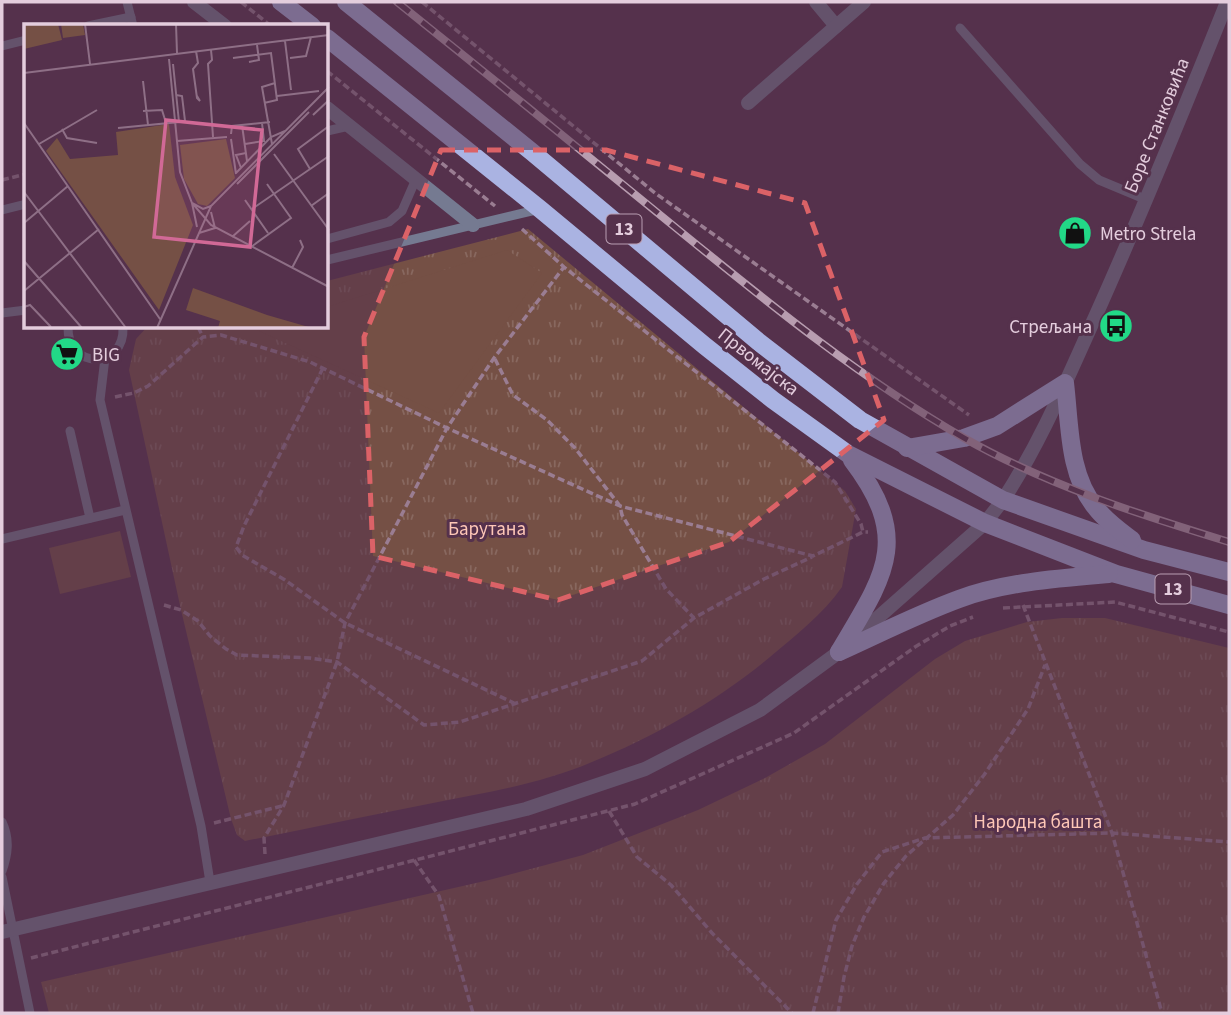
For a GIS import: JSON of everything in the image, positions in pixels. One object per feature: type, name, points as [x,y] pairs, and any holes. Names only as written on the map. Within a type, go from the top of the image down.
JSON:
[{"type":"main road","points":[[282,2],[310,24]]},
{"type":"main road","name":"Првомајска","points":[[346,2],[532,152],[770,351],[860,420],[1003,500],[1144,550],[1229,572]]},
{"type":"main road","name":"Првомајска","points":[[329,40],[725,362],[848,454],[985,523],[1116,574],[1229,605]]},
{"type":"main road","points":[[907,448],[964,438],[996,426],[1065,383],[1075,462],[1087,496],[1106,519],[1144,550]]},
{"type":"main road","points":[[839,652],[873,594],[886,559],[888,530],[871,484],[848,454]]},
{"type":"main road","points":[[839,652],[961,598],[1016,585],[1116,574]]},
{"type":"street","points":[[194,2],[222,24]]},
{"type":"street","points":[[816,2],[836,26]]},
{"type":"street","points":[[748,103],[864,2]]},
{"type":"street","name":"Боре Станковића","points":[[7,931],[526,808],[645,769],[699,744],[760,710],[839,652],[985,523],[1033,452],[1147,200],[1227,2]]},
{"type":"street","points":[[329,110],[473,225]]},
{"type":"lane","points":[[106,24],[132,21],[127,2]]},
{"type":"lane","points":[[960,28],[1080,164],[1099,180],[1147,200]]},
{"type":"lane","points":[[2,46],[24,40]]},
{"type":"lane","points":[[329,130],[349,125]]},
{"type":"lane","points":[[329,238],[389,222],[402,211],[416,179]]},
{"type":"lane","points":[[2,210],[24,204]]},
{"type":"lane","points":[[329,260],[540,209]]},
{"type":"lane","points":[[2,313],[24,310]]},
{"type":"lane","points":[[68,329],[69,339],[79,354],[96,360],[105,358],[119,347],[123,329]]},
{"type":"lane","points":[[105,358],[100,400],[201,826],[210,882]]},
{"type":"lane","points":[[70,431],[90,518]]},
{"type":"lane","points":[[2,539],[125,510]]},
{"type":"lane","points":[[2,822],[8,853],[2,871]]},
{"type":"lane","points":[[2,877],[7,931],[28,1013]]},
{"type":"path","points":[[241,2],[268,24]]},
{"type":"path","points":[[422,2],[655,193],[969,415]]},
{"type":"path","points":[[329,73],[507,216],[564,267],[835,482],[861,524],[863,532]]},
{"type":"path","points":[[2,180],[24,174]]},
{"type":"path","points":[[267,868],[264,838],[284,805],[337,662],[345,623],[447,428],[494,358],[564,267]]},
{"type":"path","points":[[199,329],[203,337]]},
{"type":"path","points":[[100,400],[134,393],[148,386],[203,337],[221,335],[310,362],[447,428],[620,506],[813,556]]},
{"type":"path","points":[[494,358],[513,395],[547,420],[575,449],[620,506],[622,515],[666,589],[694,618]]},
{"type":"path","points":[[323,368],[236,547],[242,555],[285,580],[345,623],[516,703]]},
{"type":"path","points":[[146,599],[181,610],[198,621],[221,646],[237,655],[310,658],[337,662],[424,725],[460,722],[642,661],[694,618],[764,579],[863,532],[888,530]]},
{"type":"path","points":[[1016,585],[1112,833],[1162,1013]]},
{"type":"path","points":[[1024,607],[1115,602],[1229,632]]},
{"type":"path","points":[[838,1013],[852,946],[864,917],[884,883],[906,856],[953,815],[984,775],[1028,709],[1045,665]]},
{"type":"path","points":[[201,826],[284,805]]},
{"type":"path","points":[[609,811],[638,858],[671,885],[712,933],[792,1013]]},
{"type":"path","points":[[813,1013],[836,920],[857,884],[882,852],[925,838],[1112,833],[1229,842]]},
{"type":"path","points":[[413,860],[439,895],[473,1013]]},
{"type":"highlighted area","points":[[441,150],[606,150],[805,203],[884,420],[729,542],[558,600],[373,556],[364,337]]},
{"type":"green space","name":"Барутана","points":[[528,229],[845,491],[856,509],[842,587],[799,633],[729,688],[662,729],[592,762],[516,786],[245,841],[237,835],[231,819],[181,610],[129,370],[136,339],[145,329],[329,329],[329,280]]},
{"type":"green space","points":[[507,250],[542,273],[439,413],[257,330],[329,329],[329,306]]},
{"type":"green space","points":[[120,531],[131,577],[60,594],[49,548]]},
{"type":"green space","name":"Народна башта","points":[[1062,618],[1105,618],[1229,648],[1229,1013],[49,1013],[41,982],[489,880],[583,855],[698,810],[765,778],[825,744],[935,659],[965,641],[1027,622]]},
{"type":"railway","points":[[397,2],[784,314],[926,415],[995,455],[1060,484],[1229,542]]},
{"type":"place","name":"Metro Strela","points":[[1075,233]]},
{"type":"place","name":"Стрељана","points":[[1116,326]]},
{"type":"place","name":"BIG","points":[[67,354]]}]
